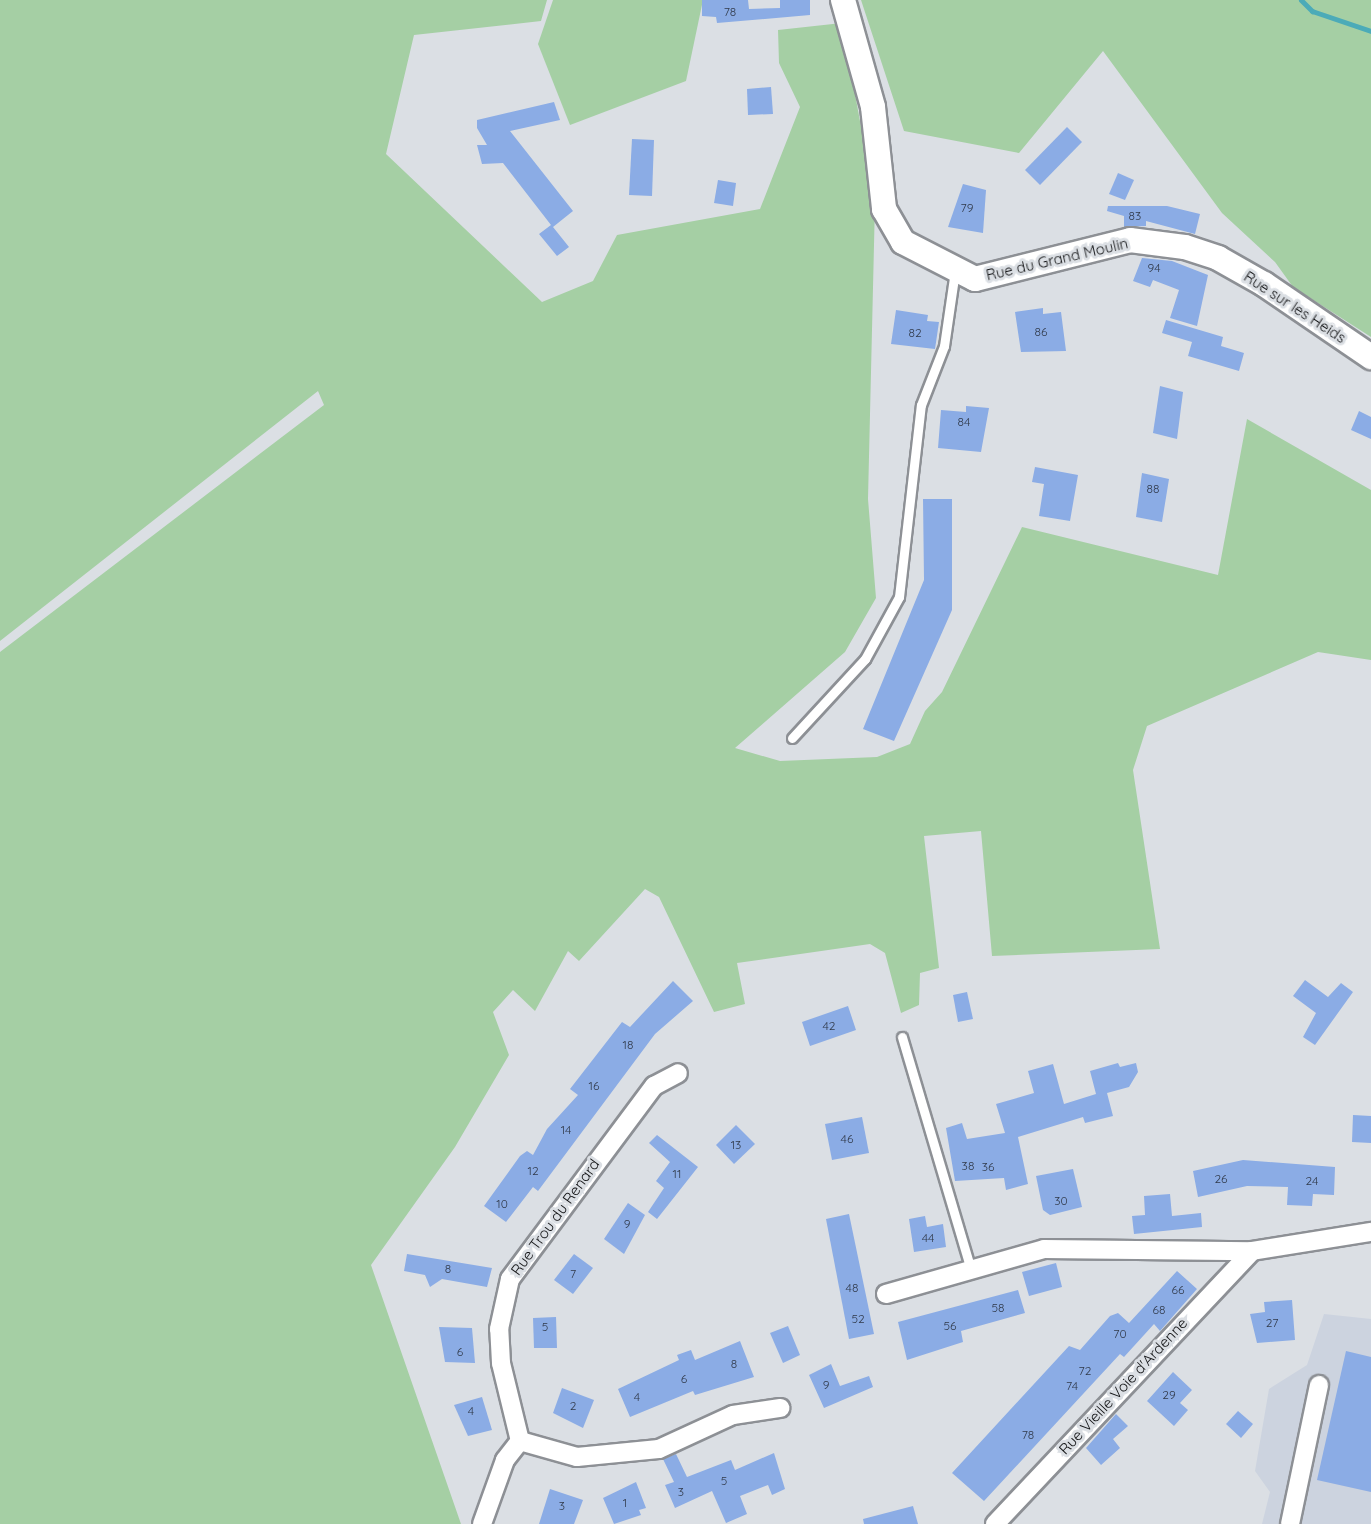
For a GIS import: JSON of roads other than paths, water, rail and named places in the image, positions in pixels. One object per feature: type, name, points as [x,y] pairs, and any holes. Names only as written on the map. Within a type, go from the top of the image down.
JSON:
[{"type":"street","name":"Rue du Grand Moulin","points":[[843,0],[873,107],[884,209],[903,242],[955,271],[975,279],[1130,240],[1218,258]]},
{"type":"street","name":"Rue sur les Heids","points":[[1218,258],[1371,357]]},
{"type":"street","name":"Rue Trou du Renard","points":[[520,1441],[501,1363],[499,1329],[510,1280],[654,1086],[678,1072]]},
{"type":"street","points":[[886,1294],[1044,1249],[1252,1251],[1371,1232]]},
{"type":"street","name":"Rue Vieille Voie d'Ardenne","points":[[995,1524],[1252,1251]]},
{"type":"street","points":[[1290,1524],[1319,1385]]},
{"type":"street","points":[[482,1524],[505,1460],[520,1441],[577,1457],[659,1449],[733,1415],[780,1407]]},
{"type":"lane","points":[[792,738],[865,659],[899,597],[921,405],[944,346],[955,271]]},
{"type":"lane","points":[[902,1037],[970,1270]]},
{"type":"waterway","points":[[1301,0],[1312,11],[1371,31]]}]
